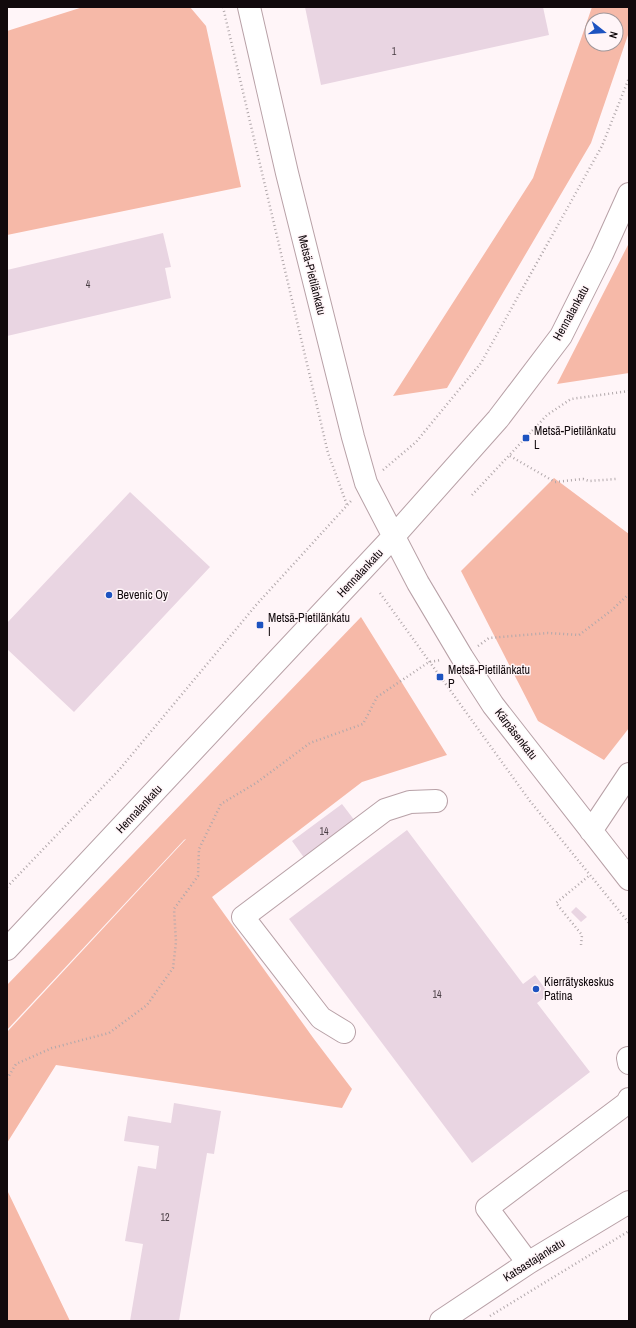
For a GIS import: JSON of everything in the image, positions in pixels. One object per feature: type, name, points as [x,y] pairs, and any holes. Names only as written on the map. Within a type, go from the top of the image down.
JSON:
[{"type":"street","name":"Metsä-Pietilänkatu","points":[[249,7],[287,173],[353,437],[366,483],[394,536]]},
{"type":"street","name":"Hennalankatu","points":[[7,950],[394,536],[498,419],[561,336],[602,254],[629,194]]},
{"type":"street","name":"Kärpäsenkatu","points":[[394,536],[418,583],[462,657],[493,705],[629,879]]},
{"type":"street","points":[[591,831],[629,774]]},
{"type":"street","points":[[344,1032],[321,1018],[244,917],[385,810],[410,802],[436,801]]},
{"type":"street","points":[[528,1263],[487,1208],[627,1103],[629,1099]]},
{"type":"street","name":"Katsastajankatu","points":[[441,1321],[528,1263],[629,1202]]},
{"type":"path","points":[[223,7],[328,453],[347,505]]},
{"type":"path","points":[[7,887],[119,770],[257,604],[366,483],[416,442],[481,363],[602,146],[629,78]]},
{"type":"path","points":[[472,495],[547,415],[571,399],[629,391]]},
{"type":"path","points":[[510,456],[555,482],[583,479],[589,481],[616,479]]},
{"type":"path","points":[[380,593],[530,801],[629,923]]},
{"type":"path","points":[[7,1079],[16,1064],[52,1048],[109,1033],[147,1005],[172,968],[176,942],[174,909],[198,876],[199,849],[221,804],[256,783],[310,744],[363,724],[377,697],[429,662],[462,657],[489,638],[548,633],[579,635],[612,610],[629,594]]},
{"type":"path","points":[[580,945],[582,935],[556,903],[590,875]]},
{"type":"path","points":[[488,1317],[629,1231]]},
{"type":"shaded area","points":[[83,7],[190,7],[206,26],[241,187],[7,235],[7,31]]},
{"type":"shaded area","points":[[592,7],[629,7],[629,32],[624,47],[624,12],[590,12]]},
{"type":"shaded area","points":[[584,30],[584,52],[622,52],[591,143],[447,388],[393,396],[533,178]]},
{"type":"shaded area","points":[[629,243],[629,373],[557,384]]},
{"type":"shaded area","points":[[554,478],[629,534],[629,728],[604,760],[538,721],[461,571]]},
{"type":"shaded area","points":[[361,617],[447,755],[362,782],[212,897],[314,1039],[352,1089],[342,1108],[56,1065],[7,1143],[7,1032],[186,839],[7,1030],[7,985]]},
{"type":"shaded area","points":[[7,1190],[70,1321],[7,1321]]},
{"type":"building","points":[[305,7],[543,7],[549,35],[321,85]]},
{"type":"building","points":[[163,233],[171,267],[165,268],[171,298],[7,336],[7,270]]},
{"type":"building","name":"Bevenic Oy","points":[[130,492],[210,567],[74,712],[7,649],[7,623]]},
{"type":"building","points":[[342,804],[355,821],[305,859],[292,841]]},
{"type":"building","points":[[407,830],[523,984],[535,975],[549,994],[537,1003],[590,1072],[472,1163],[289,919]]},
{"type":"building","points":[[576,907],[587,917],[581,922],[571,912]]},
{"type":"building","points":[[174,1103],[221,1111],[214,1154],[207,1153],[179,1321],[130,1321],[143,1244],[125,1241],[138,1166],[156,1169],[159,1146],[124,1141],[128,1116],[171,1123]]},
{"type":"place","name":"Metsä-Pietilänkatu L","points":[[526,438]]},
{"type":"place","name":"Bevenic Oy","points":[[109,595]]},
{"type":"place","name":"Metsä-Pietilänkatu I","points":[[260,625]]},
{"type":"place","name":"Metsä-Pietilänkatu P","points":[[440,677]]},
{"type":"place","name":"Kierrätyskeskus Patina","points":[[536,989]]}]
